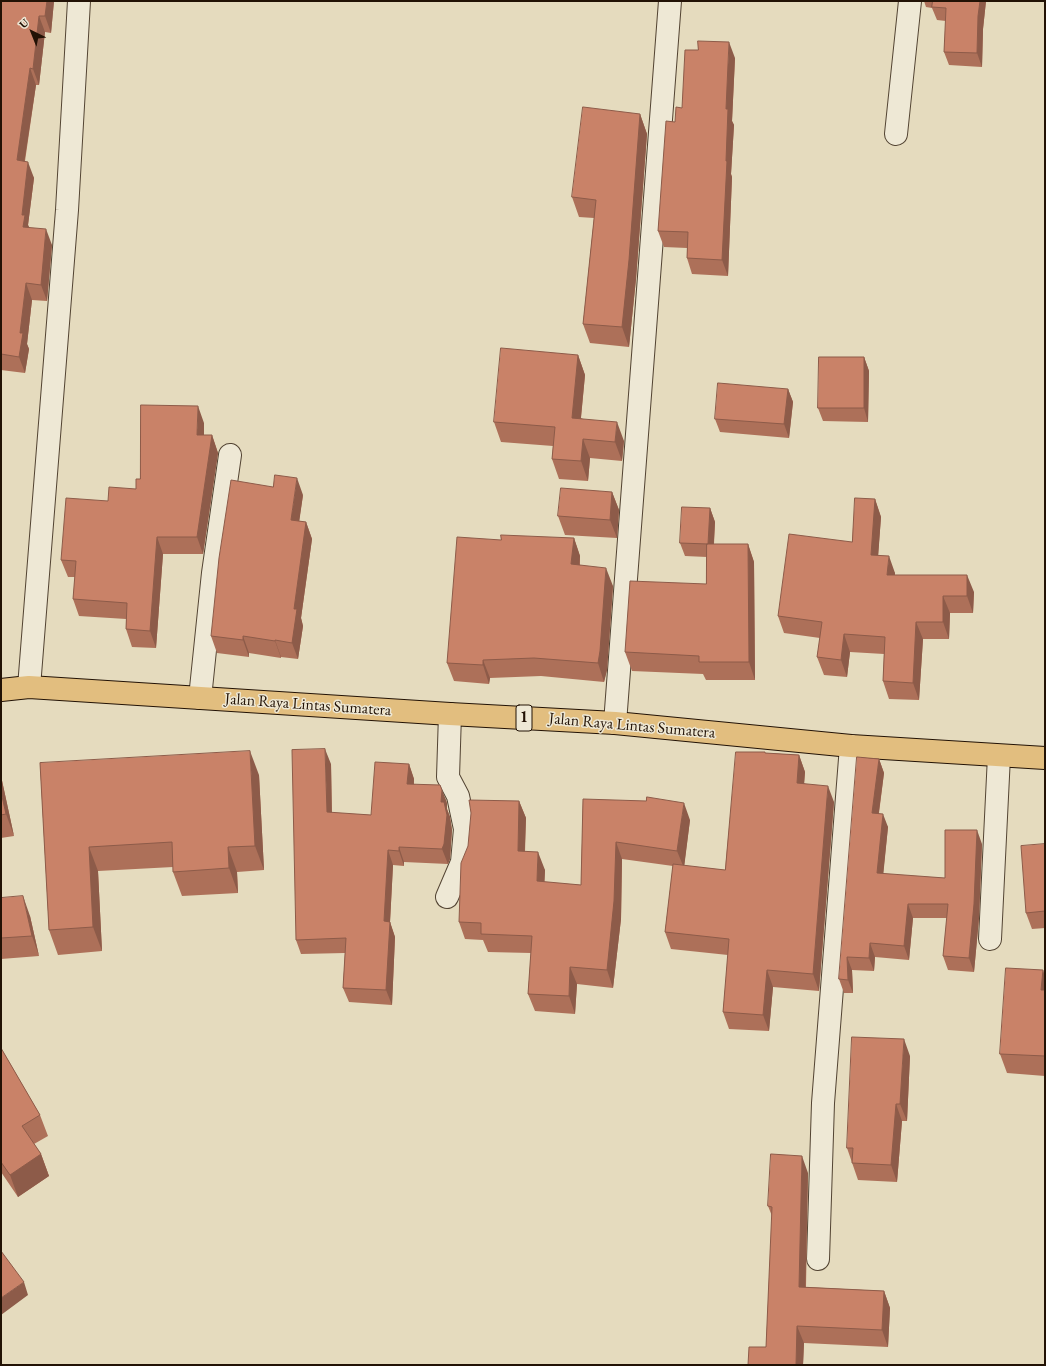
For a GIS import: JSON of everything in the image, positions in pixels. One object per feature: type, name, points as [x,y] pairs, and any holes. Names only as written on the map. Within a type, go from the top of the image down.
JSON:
[{"type":"highway","name":"Jalan Raya Lintas Sumatera","points":[[2,689],[29,687],[615,723],[851,746],[1045,758]]},
{"type":"street","points":[[29,687],[67,210],[79,1]]},
{"type":"street","points":[[615,723],[670,1]]},
{"type":"street","points":[[896,134],[910,1]]},
{"type":"street","points":[[200,698],[213,573],[230,455]]},
{"type":"street","points":[[447,897],[462,862],[465,830],[458,796],[448,777],[450,714]]},
{"type":"street","points":[[818,1259],[823,1103],[851,746]]},
{"type":"street","points":[[990,939],[999,756]]},
{"type":"building","points":[[1,1],[47,1],[45,16],[39,16],[33,69],[30,68],[17,160],[28,162],[22,215],[25,215],[23,227],[46,229],[41,285],[26,283],[20,333],[23,333],[19,357],[1,354]]},
{"type":"building","points":[[933,1],[980,1],[977,53],[944,52],[946,8],[932,7]]},
{"type":"building","points":[[698,41],[729,42],[726,109],[728,109],[727,161],[722,260],[687,258],[688,232],[658,231],[666,121],[675,122],[676,107],[682,108],[685,50],[698,50]]},
{"type":"building","points":[[583,107],[640,114],[629,260],[622,327],[583,324],[596,200],[572,197]]},
{"type":"building","points":[[501,348],[578,355],[572,418],[617,422],[615,442],[583,439],[581,461],[552,459],[555,427],[494,422]]},
{"type":"building","points":[[819,357],[864,357],[864,408],[818,408]]},
{"type":"building","points":[[718,383],[788,389],[784,424],[715,419]]},
{"type":"building","points":[[141,405],[198,406],[197,435],[212,435],[197,537],[157,537],[150,631],[126,629],[127,603],[73,599],[76,561],[61,560],[66,498],[108,501],[109,487],[136,489],[136,479],[140,479]]},
{"type":"building","points":[[275,475],[297,478],[291,520],[306,522],[294,609],[297,609],[292,643],[243,636],[243,640],[211,636],[219,558],[231,480],[273,487]]},
{"type":"building","points":[[561,488],[612,492],[610,520],[558,516]]},
{"type":"building","points":[[855,498],[875,499],[871,555],[889,556],[887,575],[967,575],[967,596],[943,596],[943,622],[916,622],[913,683],[883,681],[885,637],[844,634],[841,660],[817,657],[822,622],[778,616],[789,534],[852,542]]},
{"type":"building","points":[[682,507],[710,508],[708,544],[680,543]]},
{"type":"building","points":[[501,535],[574,538],[571,564],[606,568],[598,663],[534,658],[483,660],[483,665],[447,663],[457,537],[501,540]]},
{"type":"building","points":[[707,544],[748,544],[749,662],[699,662],[699,656],[625,652],[630,581],[706,584]]},
{"type":"building","points":[[325,749],[327,812],[371,815],[375,762],[409,764],[407,784],[440,785],[442,790],[441,802],[444,802],[447,815],[444,844],[442,849],[399,847],[399,851],[388,850],[384,921],[390,922],[386,990],[343,988],[346,938],[296,940],[292,750]]},
{"type":"building","points":[[250,751],[255,846],[228,847],[229,868],[173,872],[172,842],[89,847],[93,927],[49,930],[40,763]]},
{"type":"building","points":[[736,752],[765,752],[799,755],[797,783],[828,786],[813,974],[767,970],[763,1015],[723,1012],[729,939],[665,932],[673,864],[725,870]]},
{"type":"building","points":[[857,757],[879,759],[872,813],[883,814],[877,873],[945,878],[945,830],[977,830],[974,904],[969,958],[943,956],[948,904],[908,904],[904,946],[870,943],[869,958],[847,957],[848,980],[839,979]]},
{"type":"building","points":[[1,792],[6,814],[1,815]]},
{"type":"building","points":[[647,797],[684,803],[677,851],[616,842],[614,901],[607,970],[570,967],[569,996],[528,994],[532,936],[481,934],[481,923],[459,922],[461,863],[468,846],[471,813],[469,800],[519,801],[518,851],[538,852],[537,881],[581,885],[583,799],[646,801]]},
{"type":"building","points":[[1045,844],[1045,911],[1026,913],[1021,846]]},
{"type":"building","points":[[23,896],[32,936],[1,938],[1,898]]},
{"type":"building","points":[[1006,968],[1043,970],[1041,990],[1045,990],[1045,1056],[1000,1054]]},
{"type":"building","points":[[852,1037],[904,1039],[900,1104],[896,1104],[891,1165],[852,1163],[853,1148],[847,1148]]},
{"type":"building","points":[[1,1048],[40,1115],[22,1126],[41,1154],[10,1175],[1,1162]]},
{"type":"building","points":[[771,1154],[802,1156],[799,1287],[884,1291],[882,1330],[797,1326],[796,1365],[748,1365],[749,1347],[766,1347],[772,1207],[768,1206]]},
{"type":"building","points":[[1,1251],[24,1282],[1,1298]]}]
